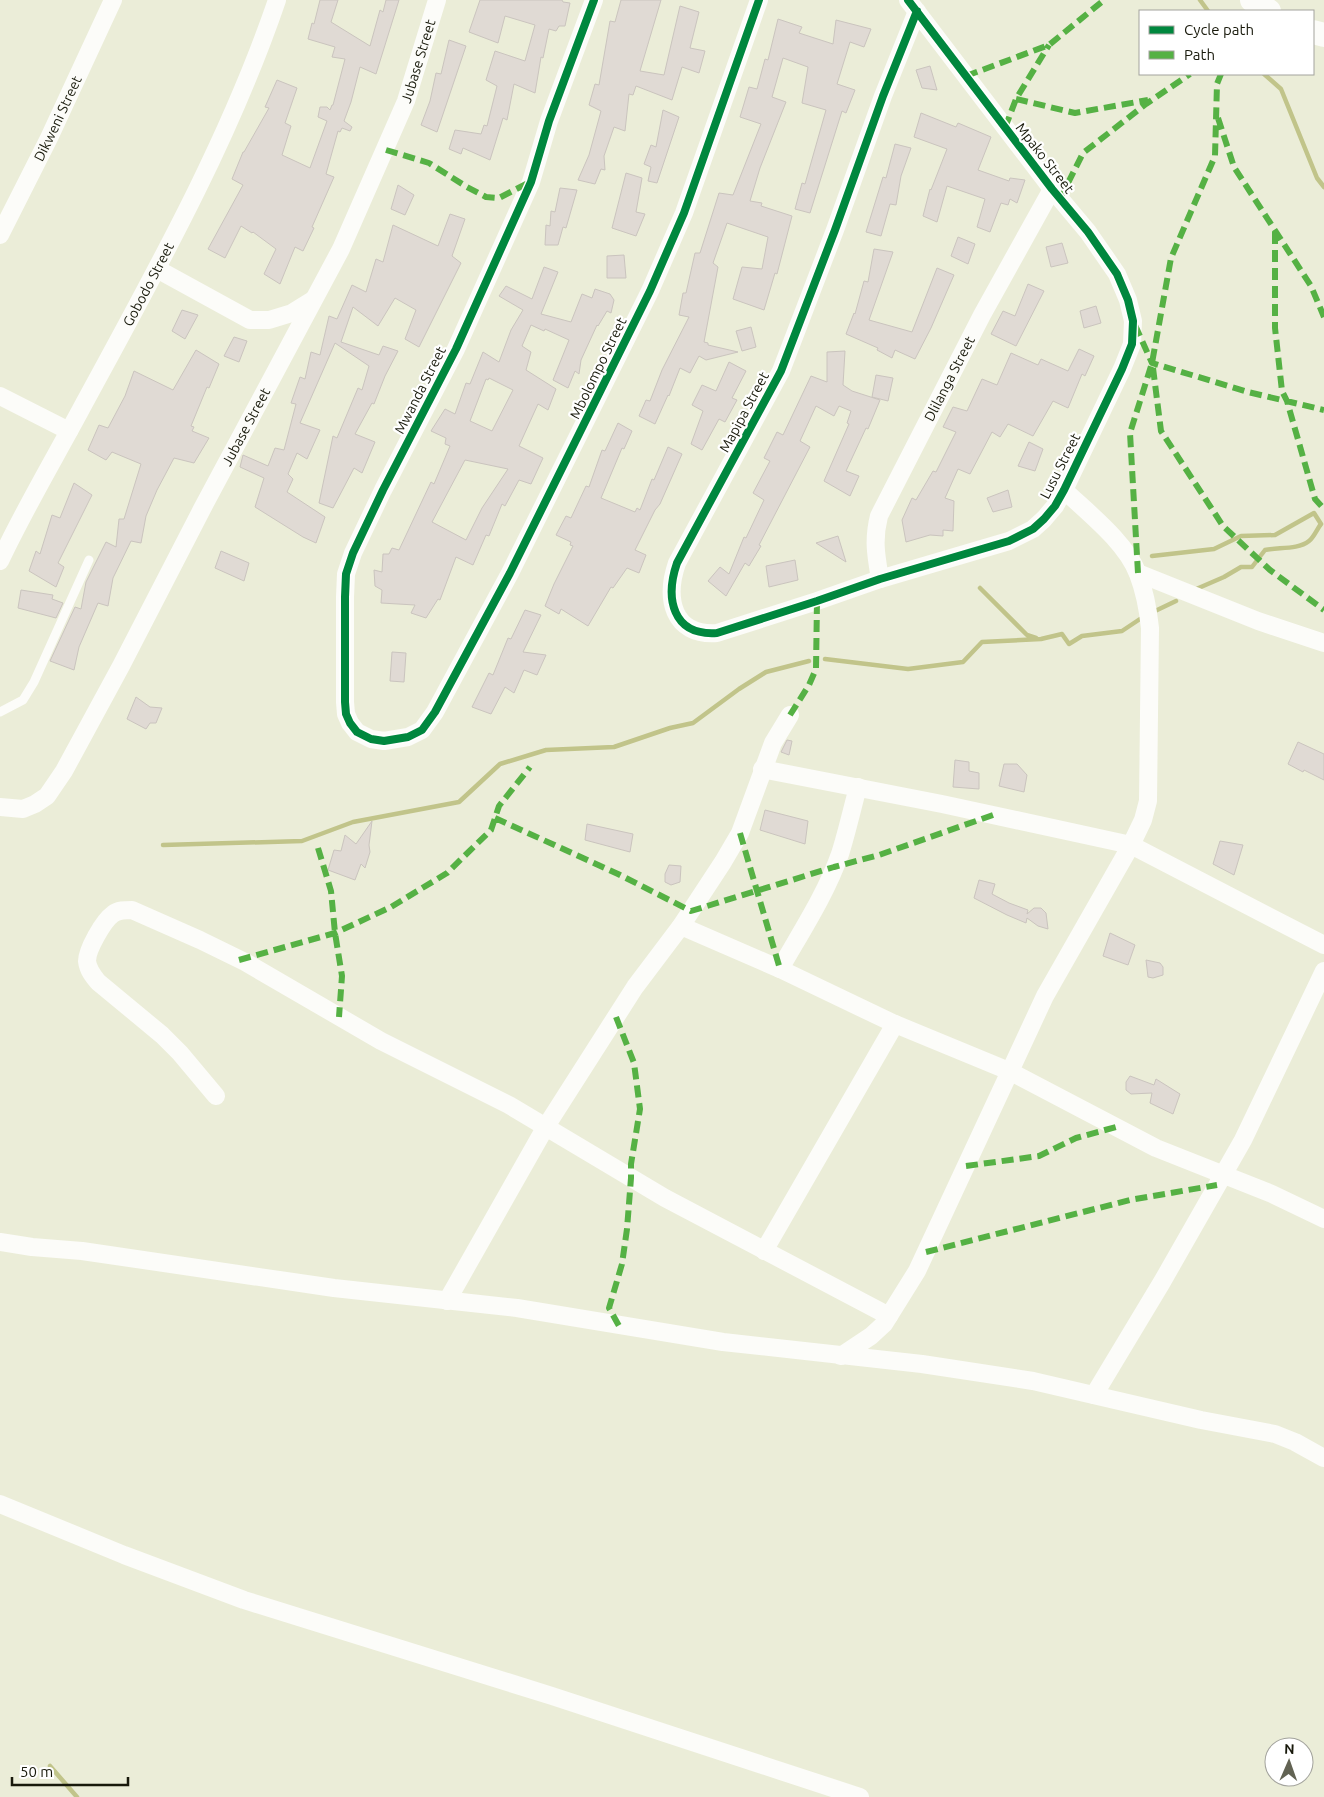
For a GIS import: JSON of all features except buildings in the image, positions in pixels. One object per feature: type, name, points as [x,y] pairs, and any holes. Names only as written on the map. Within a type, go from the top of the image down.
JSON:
[{"type":"street","name":"Dikweni Street","points":[[0,235],[49,138],[113,0]]},
{"type":"street","name":"Gobodo Street","points":[[0,561],[157,269],[217,147],[262,43],[277,0]]},
{"type":"street","name":"Jubase Street","points":[[0,807],[23,808],[35,804],[47,796],[64,771],[121,666],[202,509],[341,249],[406,102],[437,0]]},
{"type":"street","name":"Mwanda Street","points":[[422,730],[408,737],[384,741],[371,739],[357,732],[350,724],[346,714],[345,702],[346,574],[352,553],[382,490],[456,349],[531,182],[549,121],[594,0]]},
{"type":"street","name":"Mbolompo Street","points":[[422,730],[445,694],[510,573],[650,291],[684,213],[759,0]]},
{"type":"street","points":[[1252,0],[1267,10]]},
{"type":"street","name":"Mpako Street","points":[[912,6],[1088,232],[1117,274],[1128,300],[1133,321],[1132,344]]},
{"type":"street","name":"Mapipa Street","points":[[880,579],[717,633],[707,634],[691,630],[683,625],[673,606],[674,573],[686,544],[781,370],[836,230],[912,6]]},
{"type":"street","name":"Dlilanga Street","points":[[880,579],[874,548],[879,516],[982,315],[1052,188]]},
{"type":"street","points":[[157,269],[250,320],[269,320],[292,313],[313,300]]},
{"type":"street","name":"Lusu Street","points":[[880,579],[1009,541],[1033,529],[1044,519],[1055,506],[1064,490],[1132,344]]},
{"type":"street","points":[[0,396],[69,431]]},
{"type":"street","points":[[841,1356],[872,1336],[889,1316],[917,1271],[1045,996],[1131,845],[1143,820],[1148,801],[1150,628],[1147,602],[1138,573],[1118,541],[1064,490]]},
{"type":"street","points":[[1138,573],[1258,621],[1324,643]]},
{"type":"street","points":[[447,1301],[545,1128],[635,987],[681,926],[740,833],[773,743],[790,715]]},
{"type":"street","points":[[762,769],[858,787],[1131,845],[1324,945]]},
{"type":"street","points":[[780,969],[817,903],[840,854],[858,787]]},
{"type":"street","points":[[216,1096],[180,1053],[162,1035],[98,982],[90,972],[87,964],[90,948],[112,914],[121,910],[132,910],[245,962],[381,1042],[509,1105],[665,1198],[889,1316]]},
{"type":"street","points":[[681,926],[780,969],[895,1024],[1009,1071],[1156,1148],[1272,1194],[1324,1219]]},
{"type":"street","points":[[1094,1395],[1162,1282],[1247,1131],[1324,971]]},
{"type":"street","points":[[764,1251],[895,1024]]},
{"type":"street","points":[[0,1242],[82,1251],[334,1288],[517,1308],[723,1342],[922,1364],[1033,1381],[1201,1420],[1276,1434],[1323,1453]]},
{"type":"street","points":[[0,1504],[124,1555],[244,1600],[552,1696],[860,1797]]},
{"type":"lane","points":[[0,712],[22,700],[34,682],[89,560]]},
{"type":"waterway","points":[[1200,0],[1207,10]]},
{"type":"waterway","points":[[1265,75],[1281,89],[1317,178],[1324,187]]},
{"type":"waterway","points":[[1152,556],[1214,549],[1241,536],[1275,535],[1314,513],[1321,524]]},
{"type":"waterway","points":[[1194,590],[1224,577],[1241,567],[1252,567],[1265,550],[1304,544],[1311,539],[1321,524]]},
{"type":"waterway","points":[[980,588],[1027,635],[1036,638]]},
{"type":"waterway","points":[[1153,612],[1176,601]]},
{"type":"waterway","points":[[825,659],[908,669],[963,662],[982,642],[1041,639],[1062,634],[1069,644],[1082,636],[1122,631],[1140,619]]},
{"type":"waterway","points":[[163,845],[302,841],[353,822],[459,802],[500,764],[546,750],[614,747],[670,728],[693,723],[739,689],[766,672],[809,661]]},
{"type":"waterway","points":[[50,1766],[77,1797]]},
{"type":"marked path","points":[[966,76],[1049,45],[1104,0]]},
{"type":"marked path","points":[[1005,128],[1016,99],[1049,45]]},
{"type":"marked path","points":[[1060,199],[1083,153],[1146,104],[1189,75]]},
{"type":"marked path","points":[[1138,573],[1130,433],[1152,363],[1171,258],[1215,156],[1217,84],[1221,75]]},
{"type":"marked path","points":[[1016,99],[1075,113],[1148,100]]},
{"type":"marked path","points":[[1218,118],[1234,167],[1311,286],[1324,317]]},
{"type":"marked path","points":[[386,150],[429,163],[486,197],[499,198],[530,182]]},
{"type":"marked path","points":[[1275,232],[1275,328],[1282,391],[1287,401],[1315,499],[1324,509]]},
{"type":"marked path","points":[[1135,325],[1152,363],[1248,392],[1324,410]]},
{"type":"marked path","points":[[1153,368],[1161,431],[1223,526],[1270,570],[1324,610]]},
{"type":"marked path","points":[[790,715],[809,685],[816,669],[817,601]]},
{"type":"marked path","points":[[239,960],[335,933],[391,907],[447,873],[491,830],[499,806],[530,767]]},
{"type":"marked path","points":[[495,818],[618,874],[691,911],[879,855],[993,815]]},
{"type":"marked path","points":[[740,833],[780,969]]},
{"type":"marked path","points":[[318,848],[331,891],[342,976],[339,1017]]},
{"type":"marked path","points":[[616,1017],[634,1063],[640,1109],[631,1164],[627,1229],[622,1264],[609,1308],[619,1326]]},
{"type":"marked path","points":[[966,1166],[1039,1156],[1076,1138],[1116,1127]]},
{"type":"marked path","points":[[926,1252],[1130,1200],[1217,1185]]},
{"type":"cycle path","points":[[594,0],[549,121],[531,182],[456,349],[383,490],[353,553],[346,574],[346,714],[357,732],[371,739],[384,741],[408,737],[422,730],[435,712],[510,573],[650,291],[684,213],[759,0]]},
{"type":"cycle path","points":[[908,0],[1052,189],[1088,232],[1117,274],[1128,300],[1133,321],[1132,344],[1064,490],[1055,506],[1033,529],[1009,541],[880,579],[717,633],[702,632],[690,628],[681,621],[673,601],[673,576],[677,563],[781,371],[835,230],[883,96],[917,11]]}]
